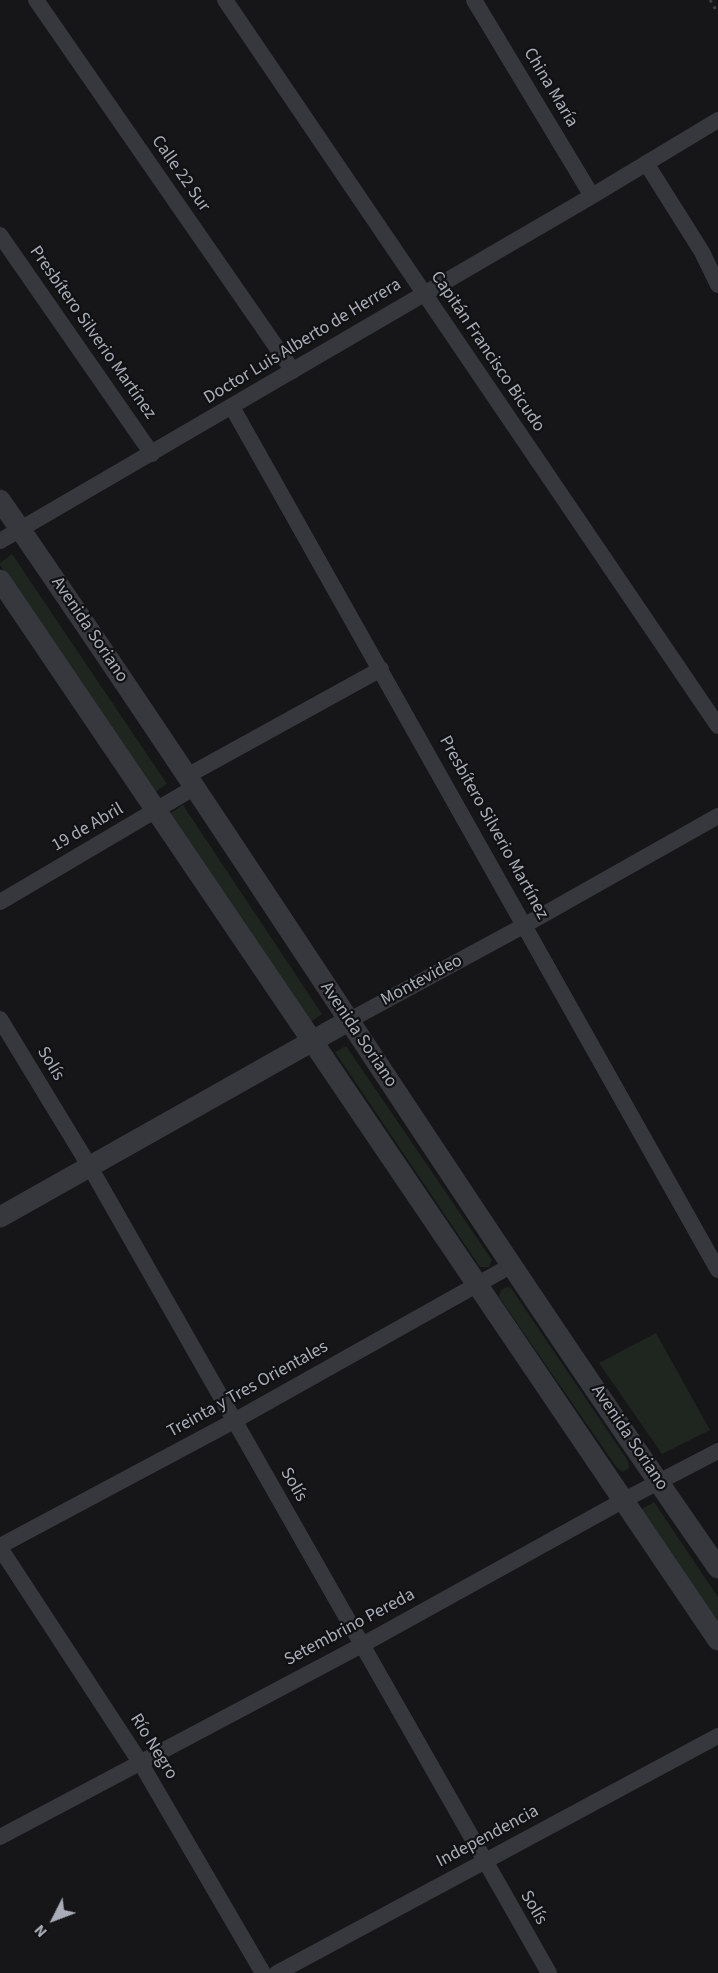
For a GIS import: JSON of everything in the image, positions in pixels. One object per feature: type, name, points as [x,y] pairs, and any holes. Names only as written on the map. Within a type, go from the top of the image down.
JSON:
[{"type":"street","name":"Calle 22 Sur","points":[[36,0],[293,371]]},
{"type":"street","name":"Capitán Francisco Bicudo","points":[[225,0],[718,726]]},
{"type":"street","name":"China María","points":[[474,0],[592,196]]},
{"type":"street","name":"Doctor Luis Alberto de Herrera","points":[[0,541],[153,454],[718,120]]},
{"type":"street","points":[[646,163],[702,252],[718,285]]},
{"type":"street","name":"Presbítero Silverio Martínez","points":[[0,235],[153,454]]},
{"type":"street","points":[[702,252],[718,260]]},
{"type":"street","name":"Presbítero Silverio Martínez","points":[[232,407],[718,1270]]},
{"type":"street","name":"Avenida Soriano","points":[[0,500],[191,782],[348,1021],[658,1483],[718,1568]]},
{"type":"street","points":[[0,580],[718,1640]]},
{"type":"street","name":"19 de Abril","points":[[0,902],[157,810],[191,782],[381,669]]},
{"type":"street","name":"Montevideo","points":[[0,1217],[313,1040],[525,925],[718,816]]},
{"type":"street","name":"Solís","points":[[0,1019],[90,1167],[549,1973]]},
{"type":"street","name":"Treinta y Tres Orientales","points":[[0,1547],[234,1421],[512,1265]]},
{"type":"street","name":"Setembrino Pereda","points":[[0,1838],[362,1645],[624,1500],[718,1451]]},
{"type":"street","name":"Río Negro","points":[[0,1547],[140,1762],[263,1973]]},
{"type":"street","name":"Independencia","points":[[278,1973],[718,1736]]},
{"type":"path","points":[[710,0],[718,13]]},
{"type":"shaded area","points":[[12,554],[167,784],[154,793],[0,565]]},
{"type":"shaded area","points":[[183,805],[322,1014],[309,1023],[169,814]]},
{"type":"shaded area","points":[[346,1046],[492,1260],[489,1267],[480,1267],[335,1052]]},
{"type":"shaded area","points":[[511,1288],[628,1461],[629,1468],[623,1472],[617,1468],[499,1297],[501,1290]]},
{"type":"shaded area","points":[[656,1333],[710,1430],[662,1454],[599,1363]]},
{"type":"shaded area","points":[[654,1502],[718,1597],[718,1625],[640,1510]]}]
